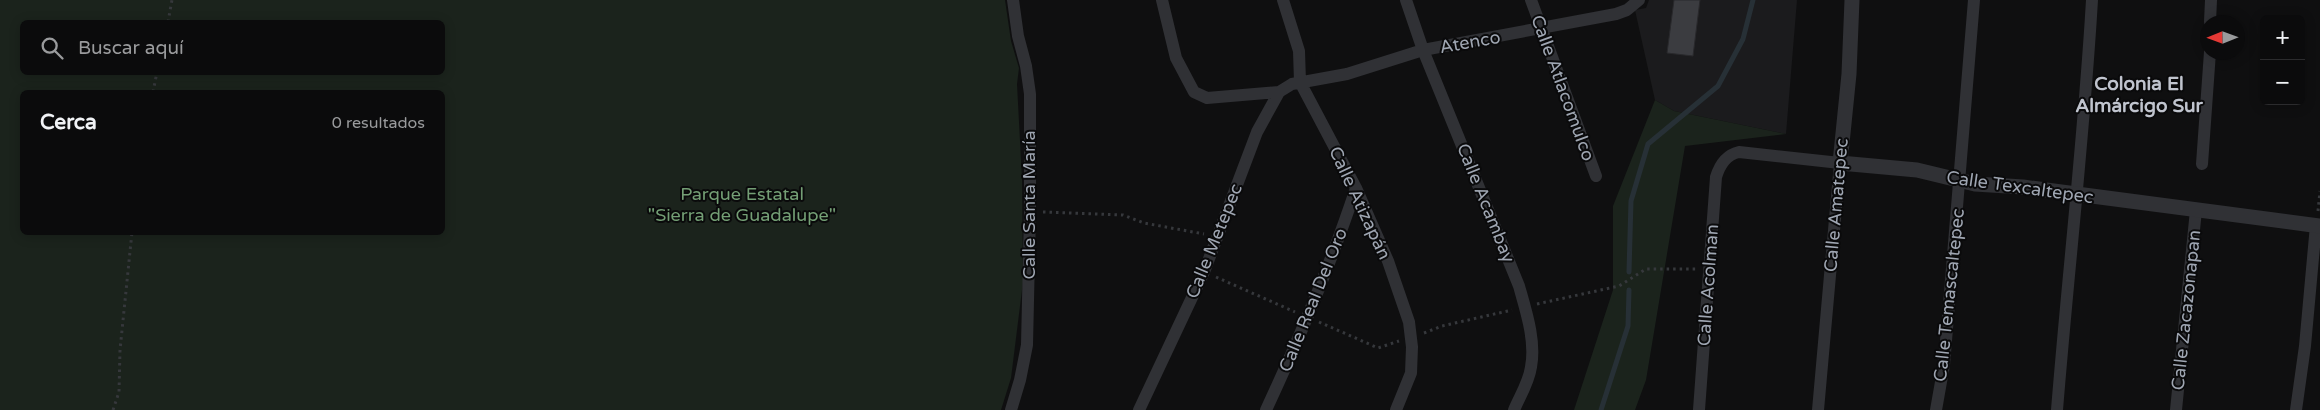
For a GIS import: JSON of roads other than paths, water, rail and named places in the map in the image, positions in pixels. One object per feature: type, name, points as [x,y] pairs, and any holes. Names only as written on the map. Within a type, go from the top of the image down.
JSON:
[{"type":"street","name":"Calle Santa María","points":[[1011,410],[1020,380],[1027,345],[1030,212],[1030,94],[1013,0]]},
{"type":"street","points":[[1162,0],[1176,58],[1194,92],[1207,98],[1279,92],[1300,82]]},
{"type":"street","name":"Calle Atizapán","points":[[1283,0],[1300,51],[1300,82],[1356,188],[1388,261],[1408,322],[1411,337],[1411,374],[1396,410]]},
{"type":"street","name":"Calle Acambay","points":[[1406,0],[1424,50],[1486,202],[1525,307],[1530,335],[1532,367],[1514,410]]},
{"type":"street","name":"Calle Atlacomulco","points":[[1531,0],[1596,176]]},
{"type":"street","name":"Atenco","points":[[1300,82],[1347,74],[1424,50],[1616,14],[1627,10],[1639,0]]},
{"type":"street","name":"Calle Amatepec","points":[[1818,410],[1849,74],[1852,0]]},
{"type":"street","name":"Calle Temascaltepec","points":[[1936,410],[1944,365],[1974,0]]},
{"type":"street","points":[[2056,410],[2067,284],[2078,195],[2092,0]]},
{"type":"street","points":[[2210,15],[2211,0]]},
{"type":"street","points":[[2202,164],[2209,60]]},
{"type":"street","name":"Calle Metepec","points":[[1139,410],[1204,272],[1258,132],[1279,92]]},
{"type":"street","name":"Calle Texcaltepec","points":[[1722,161],[1739,152],[1917,170],[1960,182],[2023,187],[2318,226]]},
{"type":"street","name":"Calle Acolman","points":[[1699,410],[1716,177],[1722,161]]},
{"type":"street","name":"Calle Real Del Oro","points":[[1266,410],[1309,318],[1356,188]]},
{"type":"street","name":"Calle Zacazonapan","points":[[2176,410],[2196,210]]},
{"type":"street","points":[[2296,410],[2318,226]]},
{"type":"waterway","points":[[1629,272],[1631,201],[1648,144],[1718,86],[1743,39],[1753,0]]},
{"type":"waterway","points":[[1601,410],[1628,326],[1629,290]]},
{"type":"district","name":"Colonia El Almárcigo Sur","points":[[2139,94]]},
{"type":"park label","name":"Parque Estatal \"Sierra de Guadalupe\"","points":[[742,204]]}]
